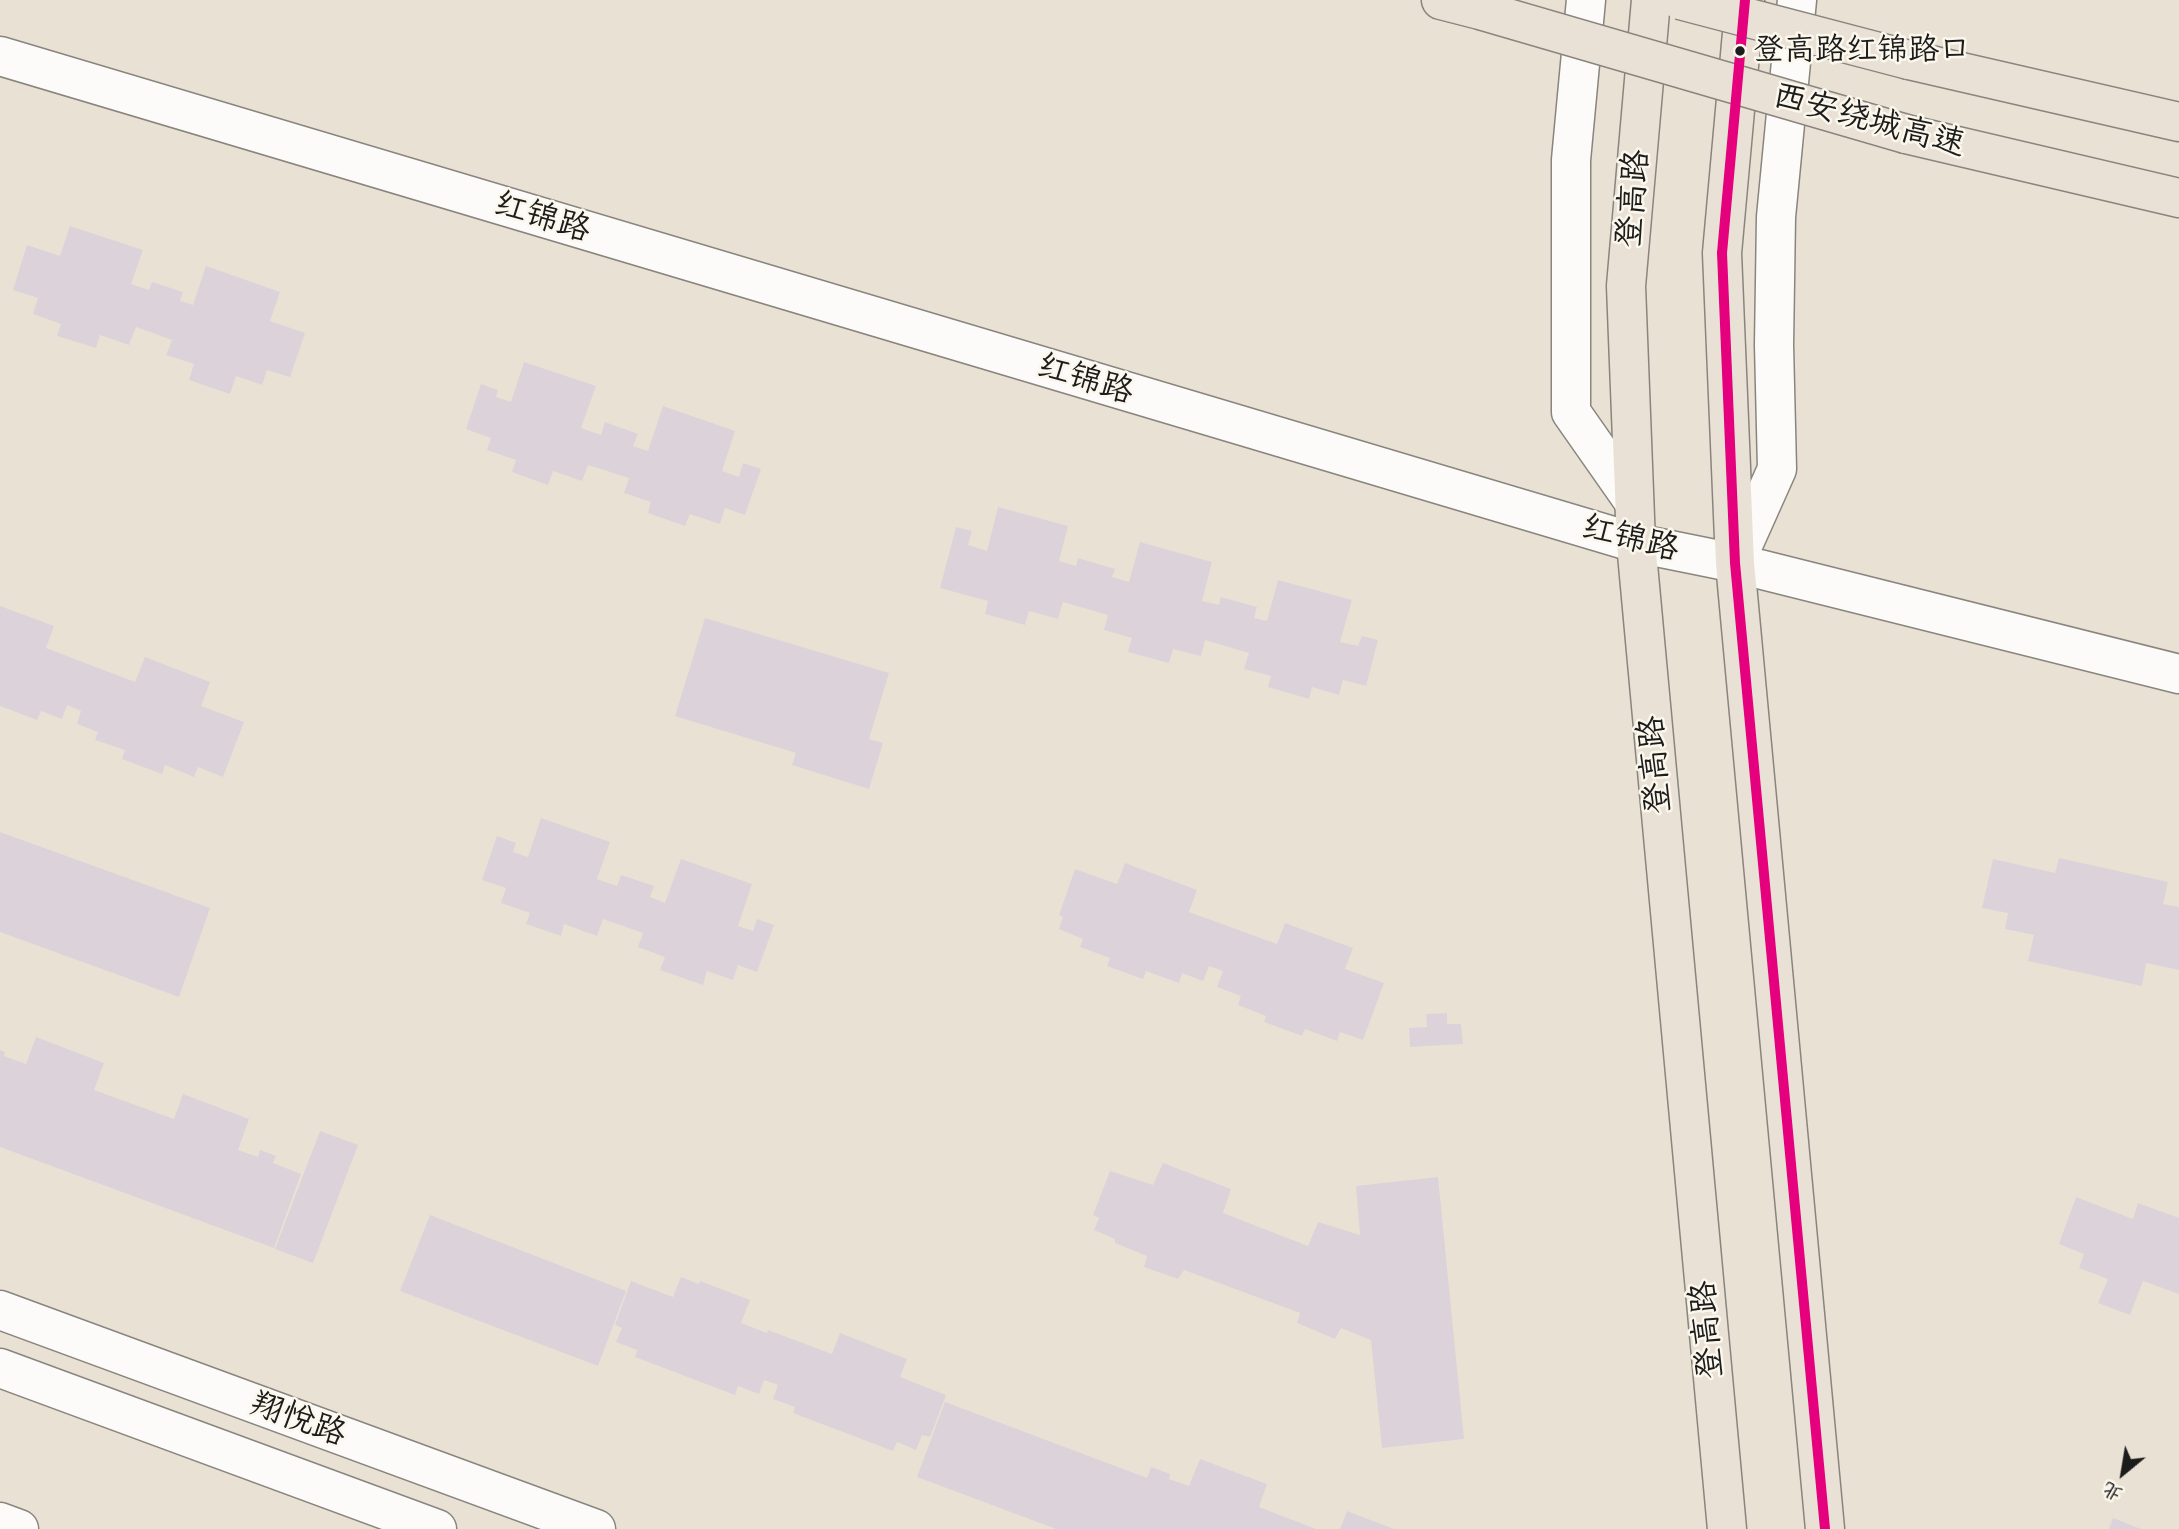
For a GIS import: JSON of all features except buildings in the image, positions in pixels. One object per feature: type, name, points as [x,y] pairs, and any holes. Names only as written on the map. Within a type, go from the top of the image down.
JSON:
[{"type":"main road","name":"西安绕城高速","points":[[1441,0],[1906,134],[2179,198]]},
{"type":"main road","name":"登高路","points":[[1651,0],[1626,286],[1636,543],[1727,1529]]},
{"type":"main road","name":"西安绕城高速","points":[[1680,0],[1909,60],[2179,122]]},
{"type":"main road","points":[[1745,0],[1722,253],[1735,564],[1825,1529]]},
{"type":"street","points":[[1586,0],[1571,160],[1572,412],[1634,502]]},
{"type":"street","points":[[1735,564],[1777,469],[1774,345],[1776,217],[1797,0]]},
{"type":"street","name":"红锦路","points":[[0,57],[1636,543],[1735,564],[2179,674]]},
{"type":"street","name":"翔悦路","points":[[0,1310],[596,1529]]},
{"type":"street","name":"翔悦路","points":[[0,1367],[437,1529]]},
{"type":"street","points":[[0,1522],[19,1529]]},
{"type":"transit line","points":[[1745,0],[1722,253],[1735,563],[1825,1529]]},
{"type":"place","name":"登高路红锦路口","points":[[1740,51]]}]
